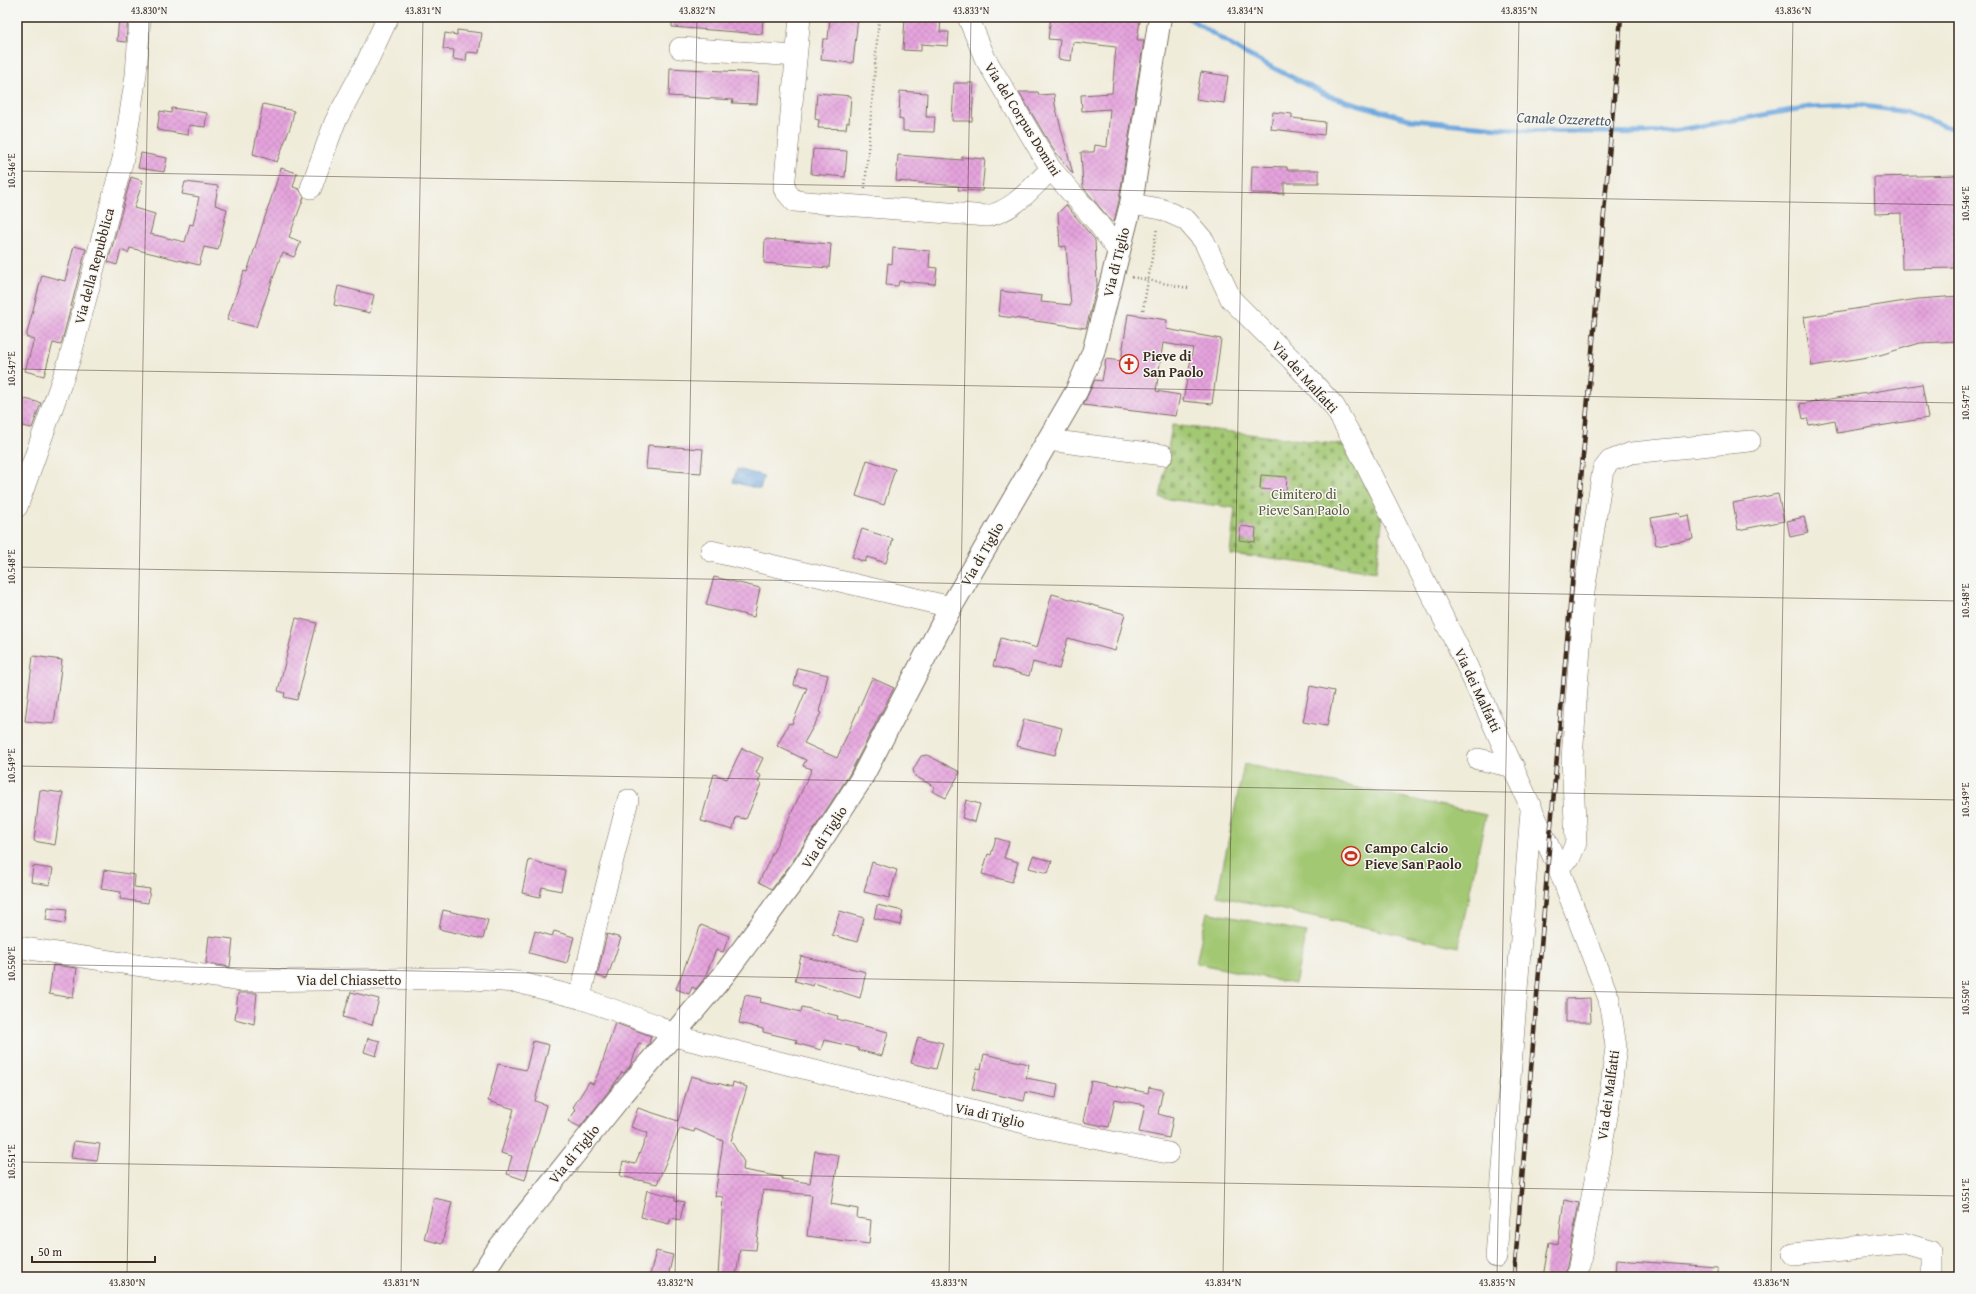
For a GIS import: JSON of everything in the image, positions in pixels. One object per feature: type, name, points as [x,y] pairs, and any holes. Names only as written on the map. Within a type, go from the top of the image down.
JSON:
[{"type":"main road","name":"Via di Tiglio","points":[[480,1277],[499,1248],[612,1107],[674,1036],[723,976],[803,868],[860,781],[951,607],[1076,392],[1093,352],[1131,204],[1159,21]]},
{"type":"street","name":"Via della Repubblica","points":[[17,507],[70,358],[123,159],[136,75],[140,17]]},
{"type":"street","points":[[311,188],[335,122],[366,64],[388,17]]},
{"type":"street","points":[[800,17],[784,189],[794,200],[987,216],[999,214],[1013,206],[1051,168]]},
{"type":"street","name":"Via del Corpus Domini","points":[[968,17],[985,58],[1051,168],[1097,222],[1119,252]]},
{"type":"street","points":[[680,48],[796,56]]},
{"type":"street","name":"Via dei Malfatti","points":[[1131,204],[1161,209],[1186,220],[1204,241],[1231,299],[1292,360],[1334,406],[1355,443],[1462,655],[1558,867],[1609,999],[1616,1047],[1608,1111],[1577,1277]]},
{"type":"street","points":[[1048,440],[1163,455]]},
{"type":"street","points":[[1558,867],[1570,857],[1576,843],[1572,758],[1584,592],[1603,470],[1610,461],[1631,452],[1750,441]]},
{"type":"street","points":[[711,551],[951,607]]},
{"type":"street","points":[[1478,760],[1514,767]]},
{"type":"street","points":[[580,998],[596,923],[628,800]]},
{"type":"street","points":[[1496,1257],[1532,808]]},
{"type":"street","name":"Via del Chiassetto","points":[[17,947],[242,981],[459,978],[517,982],[580,998],[656,1025],[674,1036]]},
{"type":"street","name":"Via di Tiglio","points":[[674,1036],[1049,1129],[1168,1153]]},
{"type":"street","points":[[1793,1254],[1903,1242],[1930,1251],[1930,1277]]},
{"type":"path","points":[[863,205],[879,17]]},
{"type":"path","points":[[1143,310],[1161,209]]},
{"type":"path","points":[[1114,273],[1188,288]]},
{"type":"green space","name":"Cimitero di Pieve San Paolo","points":[[1172,425],[1343,445],[1383,515],[1376,572],[1230,554],[1235,508],[1160,498]]},
{"type":"green space","name":"Campo Calcio Pieve San Paolo","points":[[1244,764],[1486,815],[1458,947],[1217,896]]},
{"type":"green space","points":[[1207,912],[1306,932],[1295,984],[1196,963]]},
{"type":"water","points":[[737,469],[764,476],[760,489],[733,482]]},
{"type":"building","points":[[119,17],[128,17],[126,42],[117,41]]},
{"type":"building","points":[[672,17],[763,17],[762,34],[672,27]]},
{"type":"building","points":[[830,17],[858,17],[853,63],[821,60],[823,39],[828,39]]},
{"type":"building","points":[[905,17],[941,17],[940,32],[949,32],[948,46],[921,44],[921,51],[903,50]]},
{"type":"building","points":[[1051,17],[1110,17],[1140,21],[1137,40],[1144,40],[1119,201],[1114,222],[1111,221],[1083,187],[1081,152],[1094,152],[1095,145],[1107,147],[1110,109],[1082,111],[1081,95],[1112,93],[1116,47],[1073,42],[1071,61],[1058,59],[1060,40],[1048,39]]},
{"type":"building","points":[[457,30],[482,33],[479,53],[467,52],[466,61],[453,59],[454,50],[443,49],[445,33],[457,35]]},
{"type":"building","points":[[670,68],[759,73],[757,104],[732,103],[733,100],[669,96]]},
{"type":"building","points":[[1201,72],[1228,76],[1224,103],[1196,99]]},
{"type":"building","points":[[954,83],[974,83],[972,121],[952,121]]},
{"type":"building","points":[[900,91],[927,93],[926,117],[935,117],[934,132],[903,131],[903,120],[899,119]]},
{"type":"building","points":[[1019,92],[1038,92],[1039,95],[1054,94],[1055,105],[1073,174],[1053,149]]},
{"type":"building","points":[[817,93],[851,96],[849,123],[847,122],[846,129],[818,128],[819,120],[815,119]]},
{"type":"building","points":[[263,104],[294,111],[291,125],[277,162],[253,154]]},
{"type":"building","points":[[172,108],[207,113],[205,127],[189,125],[188,135],[157,130],[160,111],[171,113]]},
{"type":"building","points":[[1273,112],[1292,114],[1292,118],[1325,122],[1324,135],[1271,129]]},
{"type":"building","points":[[813,149],[847,151],[845,177],[811,174]]},
{"type":"building","points":[[141,153],[167,158],[164,172],[138,168]]},
{"type":"building","points":[[898,155],[962,160],[962,157],[985,159],[982,191],[958,190],[959,186],[896,181]]},
{"type":"building","points":[[1252,166],[1287,167],[1287,170],[1319,170],[1319,183],[1284,183],[1284,194],[1251,193]]},
{"type":"building","points":[[281,168],[297,173],[293,187],[299,189],[304,197],[289,237],[301,242],[294,257],[283,253],[280,258],[256,327],[227,320],[244,271],[247,272]]},
{"type":"building","points":[[1959,175],[1959,268],[1902,269],[1901,213],[1875,214],[1874,177]]},
{"type":"building","points":[[131,177],[143,181],[134,208],[155,214],[150,234],[185,242],[190,224],[193,225],[199,197],[182,194],[185,182],[218,186],[215,205],[227,209],[218,250],[204,247],[199,265],[130,248],[128,253],[121,250],[117,265],[108,262]]},
{"type":"building","points":[[1066,205],[1095,240],[1097,285],[1086,328],[999,316],[1001,291],[1042,296],[1041,302],[1071,305],[1066,246],[1060,247],[1058,213]]},
{"type":"building","points":[[765,239],[831,244],[829,268],[764,263]]},
{"type":"building","points":[[74,246],[86,249],[61,345],[53,343],[44,376],[25,371],[34,339],[26,337],[42,275],[65,281]]},
{"type":"building","points":[[893,248],[930,251],[929,267],[937,268],[935,284],[899,281],[898,286],[886,285],[888,263],[892,264]]},
{"type":"building","points":[[338,286],[374,295],[370,313],[334,305]]},
{"type":"building","points":[[1959,296],[1959,341],[1920,343],[1880,355],[1812,366],[1804,317],[1918,299]]},
{"type":"building","points":[[1128,314],[1167,320],[1166,329],[1221,339],[1212,404],[1183,401],[1193,348],[1163,343],[1156,391],[1180,395],[1176,416],[1083,405],[1095,380],[1102,381],[1106,359],[1121,361]]},
{"type":"building","points":[[1922,384],[1928,418],[1837,433],[1835,420],[1809,425],[1807,418],[1803,419],[1800,404]]},
{"type":"building","points":[[17,397],[41,403],[32,428],[17,425]]},
{"type":"building","points":[[648,445],[703,449],[701,473],[646,469]]},
{"type":"building","points":[[867,460],[895,469],[884,505],[856,496]]},
{"type":"building","points":[[1261,475],[1287,477],[1286,491],[1260,489]]},
{"type":"building","points":[[1778,494],[1784,521],[1738,530],[1733,503]]},
{"type":"building","points":[[1679,513],[1680,517],[1689,515],[1693,539],[1656,545],[1651,518]]},
{"type":"building","points":[[1804,517],[1808,533],[1790,537],[1787,521]]},
{"type":"building","points":[[1241,526],[1256,528],[1255,542],[1239,540]]},
{"type":"building","points":[[862,529],[893,539],[886,563],[867,557],[865,562],[852,557]]},
{"type":"building","points":[[714,577],[760,588],[754,617],[706,605]]},
{"type":"building","points":[[1052,594],[1125,614],[1115,651],[1068,638],[1059,669],[1033,662],[1029,676],[993,666],[1001,638],[1037,648]]},
{"type":"building","points":[[296,618],[317,623],[297,700],[284,697],[285,693],[278,691]]},
{"type":"building","points":[[33,656],[62,660],[54,724],[25,721]]},
{"type":"building","points":[[798,668],[828,675],[819,712],[821,713],[804,743],[837,758],[872,678],[894,688],[849,775],[793,861],[772,889],[759,882],[812,769],[803,766],[806,760],[777,746],[789,723],[792,724],[807,688],[794,685]]},
{"type":"building","points":[[1310,686],[1334,691],[1327,726],[1303,722]]},
{"type":"building","points":[[1024,719],[1062,728],[1055,755],[1017,746]]},
{"type":"building","points":[[742,748],[763,758],[756,773],[761,776],[758,782],[761,784],[746,819],[736,817],[733,830],[701,821],[714,774],[727,779]]},
{"type":"building","points":[[927,755],[960,772],[946,798],[932,791],[935,787],[915,776],[913,770],[921,756]]},
{"type":"building","points":[[40,790],[63,793],[55,845],[34,841]]},
{"type":"building","points":[[966,800],[980,804],[975,822],[962,818]]},
{"type":"building","points":[[996,838],[1009,842],[1004,858],[1018,862],[1012,882],[982,874],[988,854],[991,855]]},
{"type":"building","points":[[1033,856],[1052,861],[1048,873],[1029,868]]},
{"type":"building","points":[[529,860],[565,870],[561,891],[542,887],[540,897],[522,893]]},
{"type":"building","points":[[872,862],[897,870],[889,898],[864,892]]},
{"type":"building","points":[[33,866],[53,869],[50,885],[31,882]]},
{"type":"building","points":[[104,870],[135,875],[134,887],[150,889],[148,903],[120,899],[121,892],[101,889]]},
{"type":"building","points":[[877,905],[903,911],[900,925],[874,918]]},
{"type":"building","points":[[48,907],[67,909],[65,923],[46,920]]},
{"type":"building","points":[[443,910],[488,920],[483,939],[439,929]]},
{"type":"building","points":[[840,911],[864,918],[857,942],[832,935]]},
{"type":"building","points":[[701,925],[729,936],[723,952],[716,950],[704,979],[696,989],[692,987],[689,994],[676,989]]},
{"type":"building","points":[[535,931],[552,936],[554,931],[574,937],[567,963],[529,953]]},
{"type":"building","points":[[607,934],[621,938],[607,979],[597,976]]},
{"type":"building","points":[[209,936],[233,939],[230,967],[206,963]]},
{"type":"building","points":[[801,956],[866,972],[860,998],[814,983],[813,986],[795,981]]},
{"type":"building","points":[[53,965],[77,968],[73,998],[49,994]]},
{"type":"building","points":[[351,992],[379,999],[372,1025],[343,1017]]},
{"type":"building","points":[[238,993],[257,993],[254,1024],[235,1019]]},
{"type":"building","points":[[745,995],[761,998],[760,1002],[801,1012],[802,1007],[838,1016],[837,1019],[888,1032],[882,1056],[858,1050],[858,1048],[824,1040],[821,1050],[796,1043],[797,1040],[763,1032],[763,1029],[739,1023]]},
{"type":"building","points":[[1590,998],[1591,1022],[1566,1022],[1566,999]]},
{"type":"building","points":[[615,1023],[651,1036],[649,1044],[647,1046],[639,1043],[630,1066],[624,1073],[622,1072],[613,1086],[580,1127],[568,1121],[576,1110],[573,1107],[589,1082],[593,1084],[600,1070]]},
{"type":"building","points":[[918,1037],[943,1043],[936,1069],[911,1063]]},
{"type":"building","points":[[368,1038],[380,1041],[376,1056],[364,1052]]},
{"type":"building","points":[[533,1041],[549,1045],[535,1101],[546,1105],[525,1180],[507,1174],[512,1156],[501,1153],[514,1109],[488,1101],[498,1064],[526,1070]]},
{"type":"building","points":[[984,1054],[1029,1064],[1026,1078],[1058,1084],[1056,1098],[1026,1092],[1024,1101],[972,1089],[977,1068],[981,1069]]},
{"type":"building","points":[[691,1076],[732,1087],[733,1082],[747,1087],[731,1141],[744,1162],[743,1170],[782,1177],[782,1179],[810,1183],[815,1151],[839,1155],[831,1204],[858,1209],[857,1218],[871,1220],[869,1244],[807,1236],[812,1195],[763,1190],[756,1250],[740,1249],[736,1277],[718,1277],[723,1197],[715,1196],[723,1141],[695,1129],[694,1132],[680,1128],[657,1184],[620,1176],[623,1161],[635,1164],[648,1133],[631,1127],[638,1108],[678,1121]]},
{"type":"building","points":[[1091,1081],[1148,1093],[1149,1087],[1163,1090],[1158,1114],[1173,1118],[1169,1138],[1139,1132],[1145,1105],[1115,1099],[1109,1127],[1083,1122]]},
{"type":"building","points":[[74,1141],[100,1144],[97,1161],[71,1158]]},
{"type":"building","points":[[647,1190],[675,1197],[675,1200],[684,1202],[680,1220],[671,1218],[669,1224],[641,1217]]},
{"type":"building","points":[[434,1198],[452,1202],[442,1244],[424,1239]]},
{"type":"building","points":[[1564,1200],[1579,1203],[1565,1277],[1543,1277],[1549,1242],[1558,1244]]},
{"type":"building","points":[[656,1251],[673,1255],[668,1277],[650,1275]]},
{"type":"building","points":[[1616,1260],[1717,1267],[1717,1277],[1615,1277]]},
{"type":"waterway","name":"Canale Ozzeretto","points":[[1187,17],[1242,52],[1329,96],[1412,120],[1531,131],[1647,133],[1678,130],[1809,107],[1858,105],[1906,112],[1959,131]]},
{"type":"railway","points":[[1514,1277],[1549,849],[1621,17]]},
{"type":"place","name":"Pieve di San Paolo","points":[[1129,364]]},
{"type":"place","name":"Campo Calcio Pieve San Paolo","points":[[1351,856]]}]
